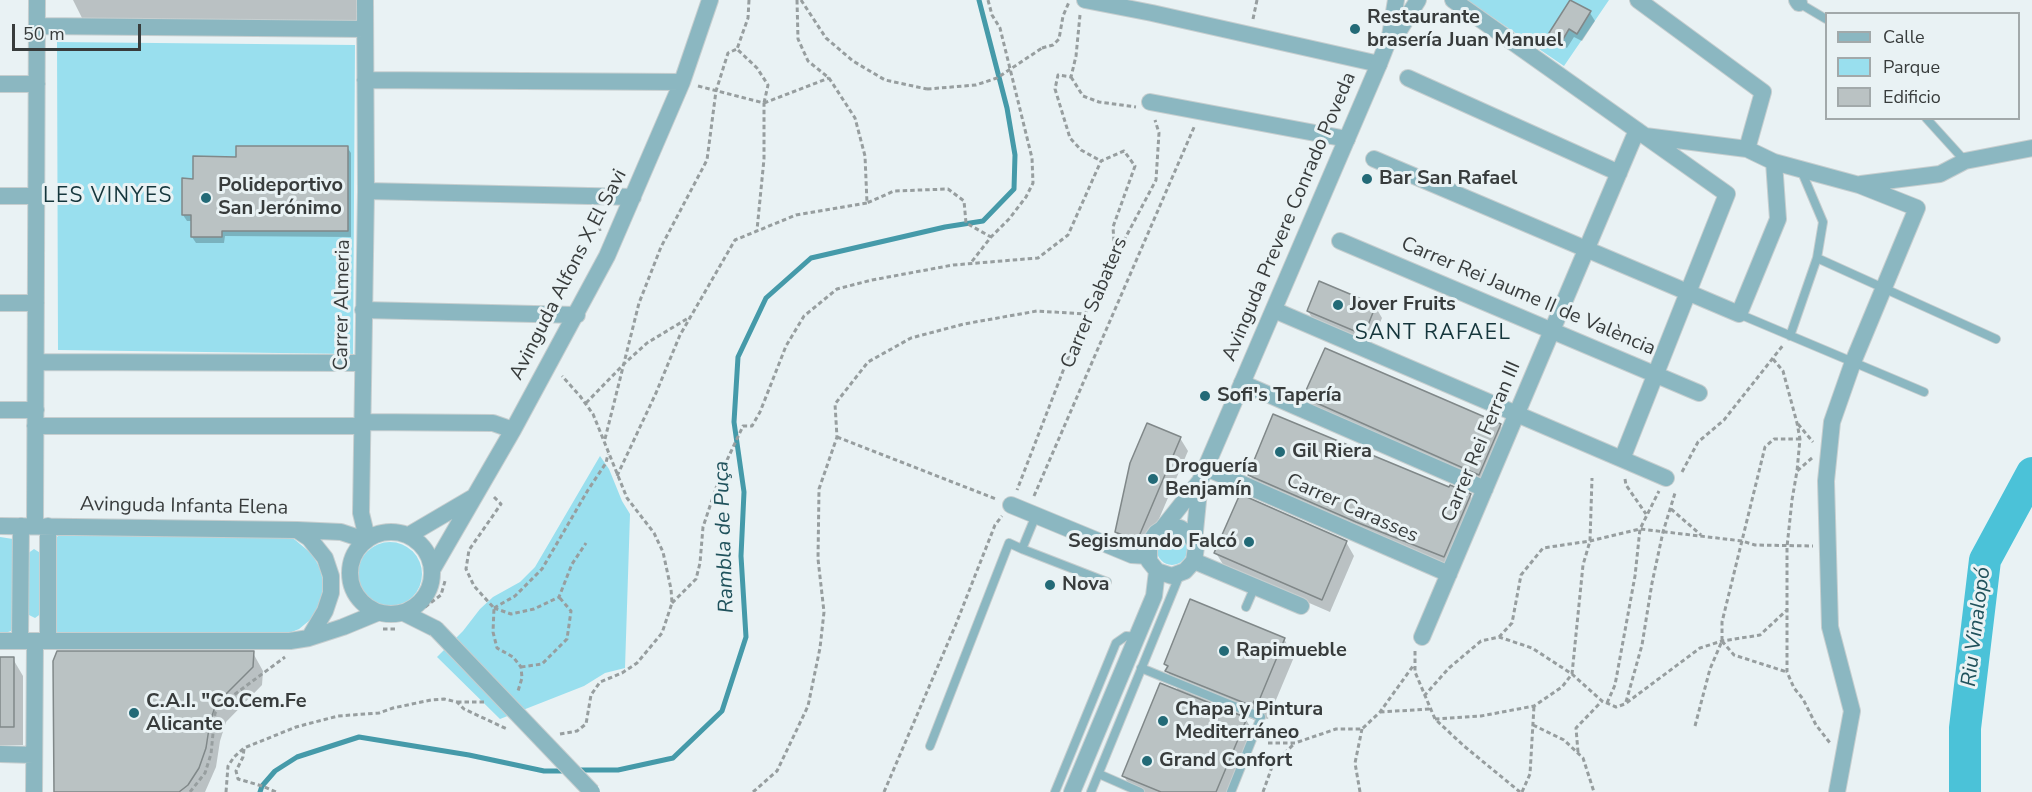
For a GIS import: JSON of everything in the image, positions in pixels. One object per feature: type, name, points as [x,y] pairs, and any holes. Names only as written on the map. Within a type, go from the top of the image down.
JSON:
[{"type":"street","points":[[34,792],[37,0]]},
{"type":"street","name":"Carrer Almeria","points":[[365,0],[366,190],[361,513],[366,539]]},
{"type":"street","name":"Avinguda Alfons X El Savi","points":[[432,570],[484,495],[513,430],[607,256],[682,82],[710,0]]},
{"type":"street","name":"Avinguda Prevere Conrado Poveda","points":[[1387,0],[1391,19]]},
{"type":"street","name":"Avinguda Prevere Conrado Poveda","points":[[1162,529],[1203,475],[1379,64],[1390,36],[1391,19],[1396,0]]},
{"type":"street","name":"Avinguda Prevere Conrado Poveda","points":[[1390,36],[1400,29],[1418,0]]},
{"type":"street","points":[[1454,0],[1727,194],[1622,459]]},
{"type":"street","points":[[1638,0],[1763,92],[1747,149]]},
{"type":"street","points":[[1083,6],[1152,13],[1379,64]]},
{"type":"street","points":[[37,26],[365,29]]},
{"type":"street","points":[[1408,78],[1619,173]]},
{"type":"street","points":[[364,80],[682,82]]},
{"type":"street","points":[[0,84],[37,84]]},
{"type":"street","points":[[1150,102],[1347,139]]},
{"type":"street","points":[[1641,133],[1747,149],[1774,162],[1858,185],[1917,208],[1853,363],[1824,451],[1830,627],[1852,711],[1837,792]]},
{"type":"street","name":"Carrer Rei Ferran III","points":[[1422,638],[1619,173],[1641,133]]},
{"type":"street","points":[[1858,185],[1940,174],[1965,161],[2032,148]]},
{"type":"street","points":[[1374,159],[1738,314],[1778,219],[1774,162]]},
{"type":"street","points":[[366,190],[633,197]]},
{"type":"street","points":[[0,196],[37,196]]},
{"type":"street","name":"Carrer Rei Jaume II de València","points":[[1340,241],[1699,393]]},
{"type":"street","points":[[0,303],[36,303]]},
{"type":"street","points":[[363,310],[577,315]]},
{"type":"street","points":[[1274,310],[1622,459],[1673,478]]},
{"type":"street","points":[[36,363],[362,363]]},
{"type":"street","points":[[1242,383],[1485,489]]},
{"type":"street","points":[[0,410],[36,418],[362,424],[493,423],[513,430]]},
{"type":"street","name":"Avinguda Prevere Conrado Poveda","points":[[1194,541],[1203,475]]},
{"type":"street","name":"Carrer Carasses","points":[[1203,475],[1449,574]]},
{"type":"street","name":"Avinguda Alfons X El Savi","points":[[409,535],[484,495]]},
{"type":"street","points":[[1011,505],[1132,555],[1148,556]]},
{"type":"street","points":[[341,532],[361,513]]},
{"type":"street","name":"Avinguda Infanta Elena","points":[[0,526],[297,530],[341,532],[366,539]]},
{"type":"street","points":[[34,641],[35,526]]},
{"type":"street","points":[[1180,528],[1194,541],[1196,547],[1194,561],[1185,572],[1170,574],[1151,565],[1148,556],[1149,543],[1152,537],[1162,529],[1180,528]]},
{"type":"street","points":[[297,530],[309,538],[325,558],[331,576],[331,593],[328,602],[309,638]]},
{"type":"street","points":[[395,532],[409,535],[425,549],[432,570],[431,584],[425,597],[416,607],[404,613],[390,615],[377,613],[357,598],[351,587],[349,574],[353,556],[366,539],[380,533],[395,532]]},
{"type":"street","points":[[1194,561],[1301,606]]},
{"type":"street","points":[[1072,792],[1154,596],[1170,574]]},
{"type":"street","points":[[425,597],[436,629]]},
{"type":"street","points":[[0,641],[290,641],[309,638],[377,613]]},
{"type":"street","points":[[404,613],[436,629],[592,792]]},
{"type":"street","points":[[0,754],[33,754]]},
{"type":"lane","points":[[1798,2],[1825,18]]},
{"type":"lane","points":[[1928,120],[1965,161]]},
{"type":"lane","points":[[1790,336],[1817,258],[1823,222],[1801,169]]},
{"type":"lane","points":[[1817,258],[1996,339]]},
{"type":"lane","points":[[1738,314],[1924,392]]},
{"type":"lane","points":[[1022,549],[1032,514]]},
{"type":"lane","points":[[930,746],[1009,543],[1107,582]]},
{"type":"lane","points":[[1091,792],[1142,668],[1170,574]]},
{"type":"lane","points":[[1246,607],[1255,586]]},
{"type":"lane","points":[[1055,792],[1116,643],[1126,636],[1137,637]]},
{"type":"lane","points":[[1142,668],[1261,717],[1231,792]]},
{"type":"lane","points":[[1098,774],[1140,792]]},
{"type":"path","points":[[604,440],[639,303],[661,247],[706,160],[716,91],[728,53],[737,49],[748,18],[749,0]]},
{"type":"path","points":[[799,0],[798,39],[808,61],[829,78],[855,118],[865,156],[867,203]]},
{"type":"path","points":[[799,0],[826,38],[853,61],[885,80],[927,89],[976,85],[997,78],[1042,48],[1053,45],[1059,39],[1063,16],[1070,0]]},
{"type":"path","points":[[970,264],[991,237],[1009,219],[1026,197],[1033,183],[1032,158],[1000,28],[992,15],[988,0]]},
{"type":"path","points":[[884,792],[956,624],[995,525],[1011,505],[1085,314],[1156,180],[1159,133],[1150,102],[1136,107],[1099,102],[1083,96],[1071,77],[1083,6]]},
{"type":"path","points":[[737,49],[757,68],[768,85],[764,103],[764,159],[757,230]]},
{"type":"path","points":[[1071,77],[1058,75],[1055,89],[1070,138],[1081,150],[1101,161]]},
{"type":"path","points":[[682,82],[764,103],[829,78]]},
{"type":"path","name":"Carrer Sabaters","points":[[1032,514],[1201,112]]},
{"type":"path","points":[[672,603],[696,579],[700,563],[703,526],[721,473],[742,426],[752,426],[760,412],[786,346],[804,316],[837,289],[953,265],[1038,258],[1068,235],[1101,161],[1125,151],[1135,166],[1113,227],[1115,257]]},
{"type":"path","points":[[617,476],[680,335],[735,240],[796,215],[867,203],[894,191],[948,189],[964,201],[966,223],[991,237]]},
{"type":"path","points":[[753,792],[777,771],[808,706],[820,648],[824,612],[818,559],[819,489],[837,437],[835,404],[868,362],[911,338],[964,324],[1037,311],[1085,314]]},
{"type":"path","points":[[586,403],[625,363],[648,344],[691,316]]},
{"type":"path","points":[[1607,704],[1615,685],[1635,576],[1640,529],[1647,514],[1698,442],[1724,420],[1790,336]]},
{"type":"path","points":[[1773,359],[1783,371],[1800,439],[1787,547],[1787,672],[1816,725],[1843,759]]},
{"type":"path","points":[[554,734],[577,731],[586,724],[591,695],[600,682],[622,673],[637,663],[662,633],[672,603],[663,552],[654,533],[627,498],[593,414],[562,376]]},
{"type":"path","points":[[1797,423],[1824,451],[1797,471]]},
{"type":"path","points":[[837,437],[1011,505]]},
{"type":"path","points":[[1695,726],[1710,669],[1722,641],[1722,622],[1765,447],[1774,440],[1800,439]]},
{"type":"path","points":[[494,608],[515,596],[542,569],[606,463],[609,453]]},
{"type":"path","points":[[1622,459],[1626,484],[1647,514]]},
{"type":"path","points":[[1435,719],[1481,716],[1534,706],[1562,687],[1572,674],[1583,565],[1590,541],[1592,478]]},
{"type":"path","points":[[1625,704],[1642,645],[1652,583],[1663,532],[1671,509],[1673,478]]},
{"type":"path","points":[[484,495],[501,504],[469,550],[466,564],[474,586],[494,608],[511,614],[534,609],[559,597],[572,564],[586,543]]},
{"type":"path","points":[[1671,509],[1703,536]]},
{"type":"path","points":[[1499,637],[1512,623],[1521,575],[1544,548],[1590,541],[1640,529],[1742,541],[1755,545],[1827,546]]},
{"type":"path","points":[[521,668],[542,664],[567,639],[571,611],[559,597]]},
{"type":"path","points":[[494,608],[493,632],[497,648],[513,657],[521,668],[522,678],[518,692],[509,695]]},
{"type":"path","points":[[1424,696],[1449,668],[1481,640],[1499,637],[1532,648],[1572,674],[1602,701],[1616,707],[1625,704],[1700,648],[1722,641],[1760,634],[1788,609]]},
{"type":"path","points":[[1422,638],[1415,652],[1414,672],[1435,719],[1464,746],[1521,792],[1530,774],[1534,706]]},
{"type":"path","points":[[1722,641],[1734,655],[1787,672]]},
{"type":"path","points":[[190,792],[205,773],[212,754],[215,713],[224,703],[286,657]]},
{"type":"path","points":[[1360,792],[1355,763],[1362,729],[1380,712],[1414,664]]},
{"type":"path","points":[[226,792],[228,766],[234,757],[244,748],[296,727],[338,716],[379,713],[431,700],[483,702],[491,700]]},
{"type":"path","points":[[1579,754],[1576,728],[1602,701]]},
{"type":"path","points":[[457,702],[473,714],[514,731]]},
{"type":"path","points":[[1380,712],[1431,709]]},
{"type":"path","points":[[1533,725],[1564,740],[1583,758],[1594,792]]},
{"type":"path","points":[[1268,743],[1295,743],[1336,729],[1362,729]]},
{"type":"path","points":[[1263,792],[1273,764],[1295,743]]},
{"type":"path","points":[[244,748],[243,757],[236,771],[238,779],[276,792]]},
{"type":"green space","points":[[1467,0],[1609,0],[1564,66]]},
{"type":"green space","name":"Polideportivo San Jerónimo","points":[[57,42],[355,45],[353,354],[58,350]]},
{"type":"green space","points":[[600,456],[609,469],[630,514],[625,668],[605,673],[584,686],[500,719],[437,657],[493,597],[520,582],[535,567]]},
{"type":"green space","points":[[91,533],[278,536],[294,539],[312,554],[320,568],[323,581],[322,595],[318,608],[310,620],[299,629],[282,636],[62,635],[56,631],[55,539],[59,535]]},
{"type":"green space","points":[[1172,535],[1178,536],[1186,544],[1186,556],[1178,564],[1172,565],[1166,564],[1158,556],[1157,550],[1158,544],[1166,536]]},
{"type":"green space","points":[[0,537],[13,539],[13,625],[11,631],[5,633],[0,633]]},
{"type":"green space","points":[[390,542],[408,548],[416,556],[422,574],[416,592],[408,600],[390,606],[372,600],[364,592],[358,574],[364,556],[372,548]]},
{"type":"green space","points":[[34,549],[42,554],[42,613],[35,618],[27,614],[27,554]]},
{"type":"building","points":[[1570,0],[1591,11],[1577,34],[1569,29],[1562,41],[1549,33]]},
{"type":"building","points":[[236,146],[348,146],[348,231],[222,231],[222,237],[191,237],[191,215],[182,215],[182,178],[193,179],[193,156],[236,157]]},
{"type":"building","points":[[1319,281],[1376,305],[1364,335],[1307,311]]},
{"type":"building","points":[[1325,348],[1501,424],[1479,475],[1303,397]]},
{"type":"building","points":[[1273,414],[1471,494],[1444,557],[1248,475]]},
{"type":"building","points":[[1147,423],[1181,437],[1137,541],[1115,532],[1130,463]]},
{"type":"building","points":[[1240,494],[1347,541],[1322,600],[1214,553]]},
{"type":"building","name":"Rapimueble","points":[[1190,599],[1285,638],[1258,703],[1254,701],[1252,706],[1165,671],[1168,666],[1164,664]]},
{"type":"building","name":"C.A.I. \"Co.Cem.Fe Alicante","points":[[57,651],[254,651],[253,667],[216,704],[199,768],[188,785],[179,792],[54,792],[53,661]]},
{"type":"building","points":[[0,657],[14,657],[14,727],[0,727]]},
{"type":"building","points":[[1160,683],[1247,718],[1216,792],[1161,792],[1122,776]]},
{"type":"waterway","name":"Rambla de Puça","points":[[576,770],[618,770],[673,758],[722,711],[746,637],[741,556],[744,492],[734,422],[738,357],[766,298],[811,258],[945,227],[983,221],[1014,189],[1015,155],[1007,108],[979,0]]},
{"type":"waterway","name":"Riu Vinalopó","points":[[1965,792],[1965,728],[1985,560],[2032,473]]},
{"type":"waterway","points":[[2018,498],[2032,501]]},
{"type":"waterway","name":"Rambla de Puça","points":[[260,792],[262,786],[275,771],[297,757],[359,737],[469,755],[544,771],[567,771]]},
{"type":"place","name":"Restaurante brasería Juan Manuel","points":[[1355,29]]},
{"type":"place","name":"Bar San Rafael","points":[[1367,179]]},
{"type":"place","name":"Polideportivo San Jerónimo","points":[[206,198]]},
{"type":"place","name":"Jover Fruits","points":[[1338,305]]},
{"type":"place","name":"Sofi's Tapería","points":[[1205,396]]},
{"type":"place","name":"Gil Riera","points":[[1280,452]]},
{"type":"place","name":"Droguería Benjamín","points":[[1153,479]]},
{"type":"place","name":"Segismundo Falcó","points":[[1249,542]]},
{"type":"place","name":"Nova","points":[[1050,585]]},
{"type":"place","name":"Rapimueble","points":[[1224,651]]},
{"type":"place","name":"C.A.I. \"Co.Cem.Fe Alicante","points":[[134,713]]},
{"type":"place","name":"Chapa y Pintura Mediterráneo","points":[[1163,721]]},
{"type":"place","name":"Grand Confort","points":[[1147,761]]},
{"type":"district","name":"LES VINYES","points":[[108,197]]},
{"type":"district","name":"SANT RAFAEL","points":[[1433,334]]}]
